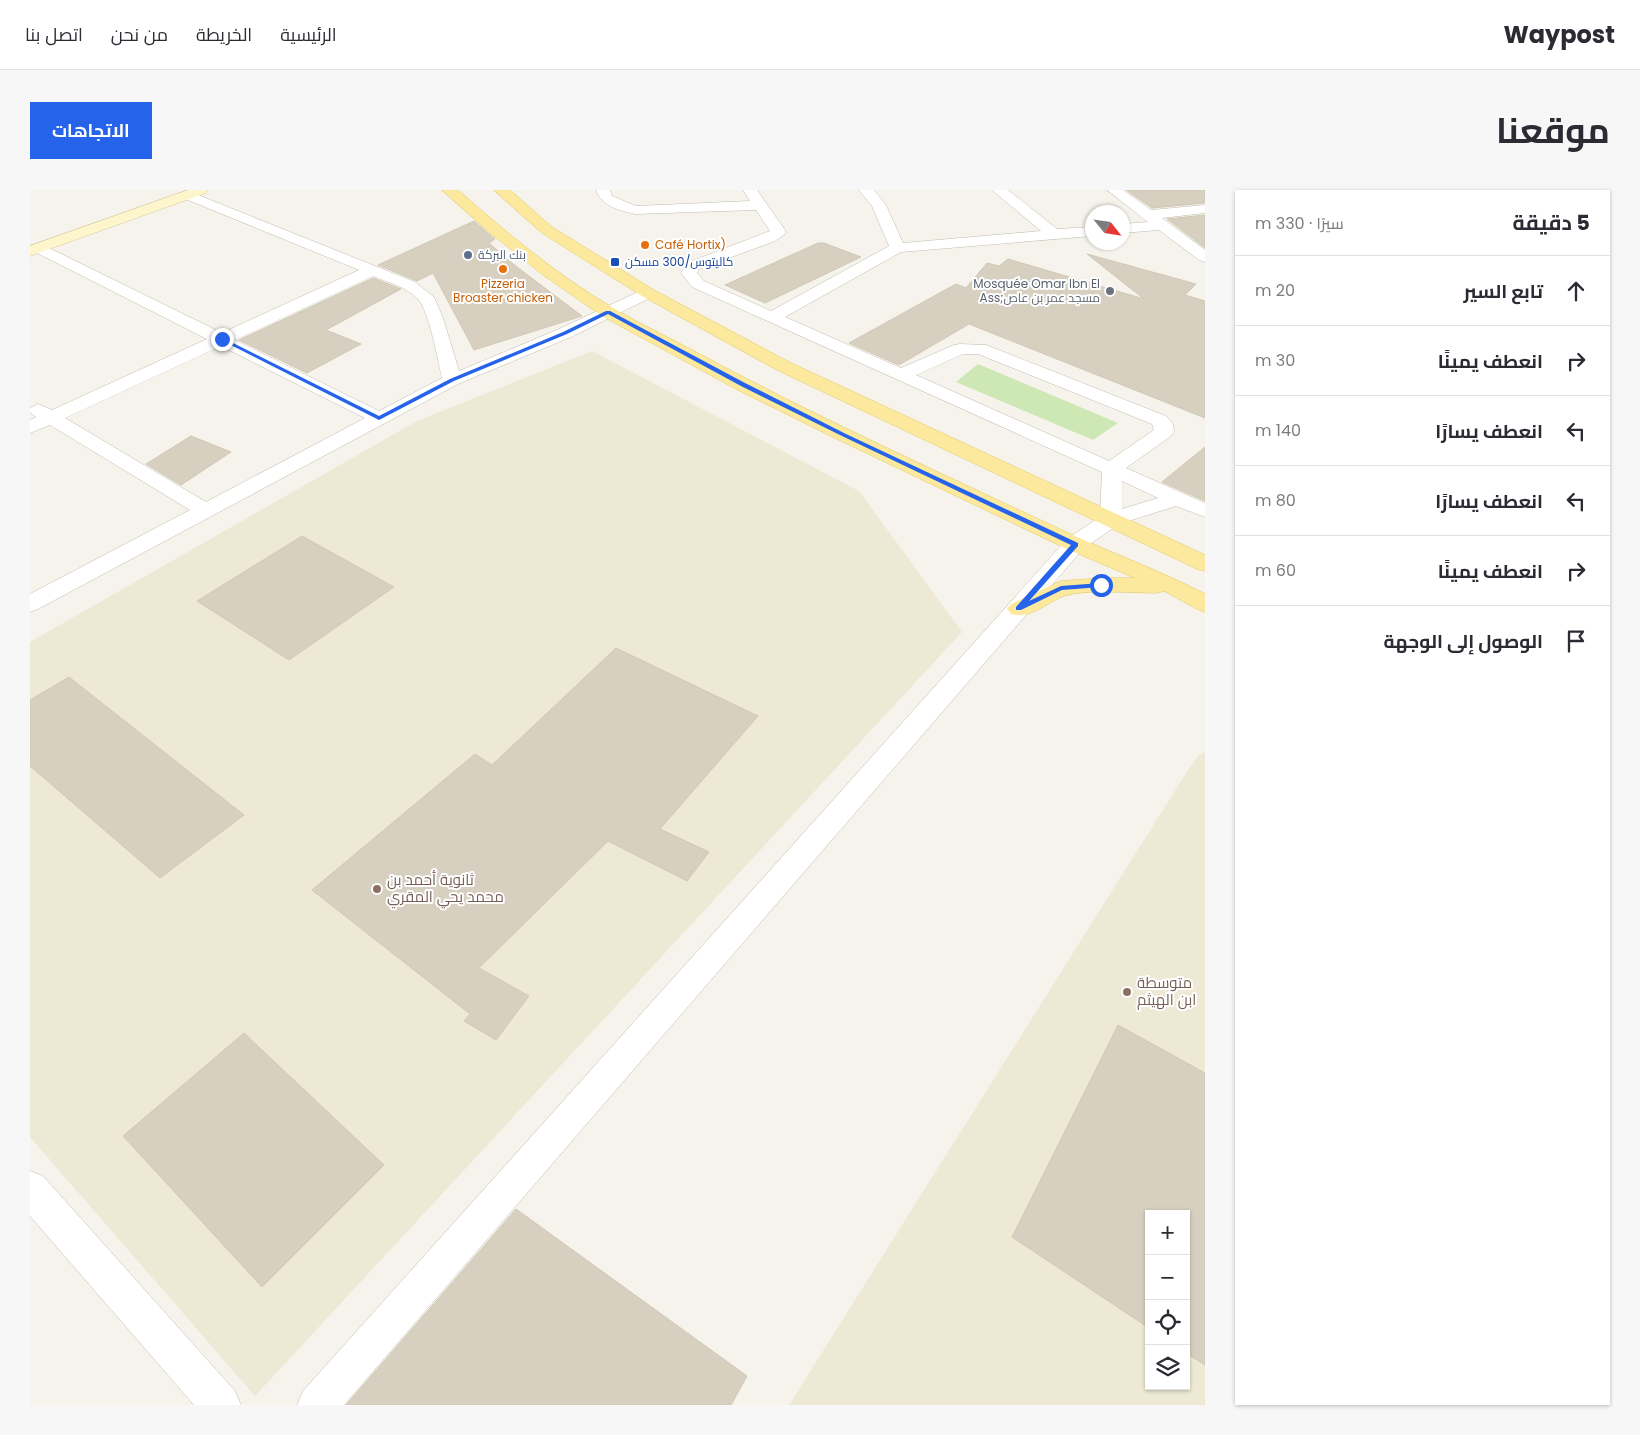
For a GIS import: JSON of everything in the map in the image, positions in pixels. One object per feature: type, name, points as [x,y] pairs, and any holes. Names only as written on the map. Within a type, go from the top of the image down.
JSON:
[{"type":"main road","points":[[449,190],[542,267],[608,312],[743,385],[844,435],[1076,544],[1172,586],[1205,604]]},
{"type":"main road","points":[[501,190],[547,230],[648,293],[783,366],[1205,564]]},
{"type":"main road","points":[[1019,609],[1061,588],[1101,585],[1172,586]]},
{"type":"street","points":[[603,190],[606,198],[635,210],[755,197],[778,230],[778,233],[770,238],[693,266],[689,273],[698,284],[1205,511]]},
{"type":"street","points":[[866,190],[879,204],[897,248]]},
{"type":"street","points":[[999,190],[1055,234]]},
{"type":"street","points":[[1114,190],[1205,257]]},
{"type":"street","points":[[34,249],[195,192],[409,285],[426,297],[435,318],[452,380]]},
{"type":"street","points":[[1148,215],[1205,209]]},
{"type":"street","points":[[1130,228],[1163,225]]},
{"type":"street","points":[[772,317],[897,248],[1085,232]]},
{"type":"street","points":[[34,249],[222,339],[379,418]]},
{"type":"street","points":[[30,427],[373,270]]},
{"type":"street","points":[[30,604],[452,380],[565,333],[648,293]]},
{"type":"street","points":[[900,375],[960,349],[980,349],[1159,420],[1163,424],[1164,432],[1112,468]]},
{"type":"street","points":[[30,406],[205,510]]},
{"type":"street","points":[[1111,519],[1112,468]]},
{"type":"street","points":[[317,1405],[1076,544],[1111,519],[1176,499]]},
{"type":"street","points":[[30,1189],[221,1405]]},
{"type":"shaded area","name":"ثانوية أحمد بن محمد يحي المقري","points":[[592,351],[859,491],[962,632],[255,1396],[30,1137],[30,642],[417,421]]},
{"type":"shaded area","name":"متوسطة ابن الهيثم","points":[[1205,752],[1205,1405],[789,1405],[1199,755]]},
{"type":"green space","points":[[978,364],[1118,423],[1093,440],[956,382]]},
{"type":"building","points":[[1126,190],[1205,190],[1205,203],[1152,208]]},
{"type":"building","points":[[1205,215],[1205,248],[1167,219]]},
{"type":"building","points":[[474,221],[495,239],[489,243],[513,264],[582,316],[474,350],[433,273],[417,281],[378,265]]},
{"type":"building","points":[[818,243],[824,243],[861,257],[765,303],[725,285]]},
{"type":"building","points":[[1087,254],[1196,284],[1185,295],[1205,301],[1205,418],[969,324],[899,365],[849,343],[956,284],[966,288],[987,263],[999,266],[1008,259],[1144,299]]},
{"type":"building","points":[[373,278],[401,289],[326,330],[361,344],[307,373],[239,340]]},
{"type":"building","points":[[191,436],[231,452],[181,485],[146,464]]},
{"type":"building","points":[[1205,447],[1205,501],[1162,482]]},
{"type":"building","points":[[302,536],[394,587],[289,660],[197,601]]},
{"type":"building","points":[[616,648],[758,716],[660,829],[709,852],[687,881],[608,841],[479,968],[529,996],[496,1040],[464,1021],[470,1014],[312,890],[475,754],[492,765]]},
{"type":"building","points":[[69,677],[244,815],[160,878],[30,766],[30,700]]},
{"type":"building","points":[[1118,1025],[1205,1073],[1205,1365],[1190,1356],[1190,1210],[1145,1210],[1145,1325],[1012,1237]]},
{"type":"building","points":[[244,1033],[384,1165],[262,1287],[123,1136]]},
{"type":"building","points":[[516,1209],[747,1376],[731,1405],[346,1405]]},
{"type":"place","name":"Café Hortix)","points":[[645,245]]},
{"type":"place","name":"بنك البركة","points":[[468,255]]},
{"type":"place","name":"كاليتوس/300 مسكن","points":[[615,262]]},
{"type":"place","name":"Pizzeria Broaster chicken","points":[[503,269]]},
{"type":"place","name":"Mosquée Omar Ibn El Ass;مسجد عمر بن عاص","points":[[1110,291]]},
{"type":"place","name":"ثانوية أحمد بن محمد يحي المقري","points":[[377,889]]},
{"type":"place","name":"متوسطة ابن الهيثم","points":[[1127,992]]},
{"type":"route","points":[[222,339],[379,418],[452,380],[565,333],[608,312],[743,385],[844,435],[986,500],[1076,544],[1019,609],[1061,588],[1101,585]]}]
